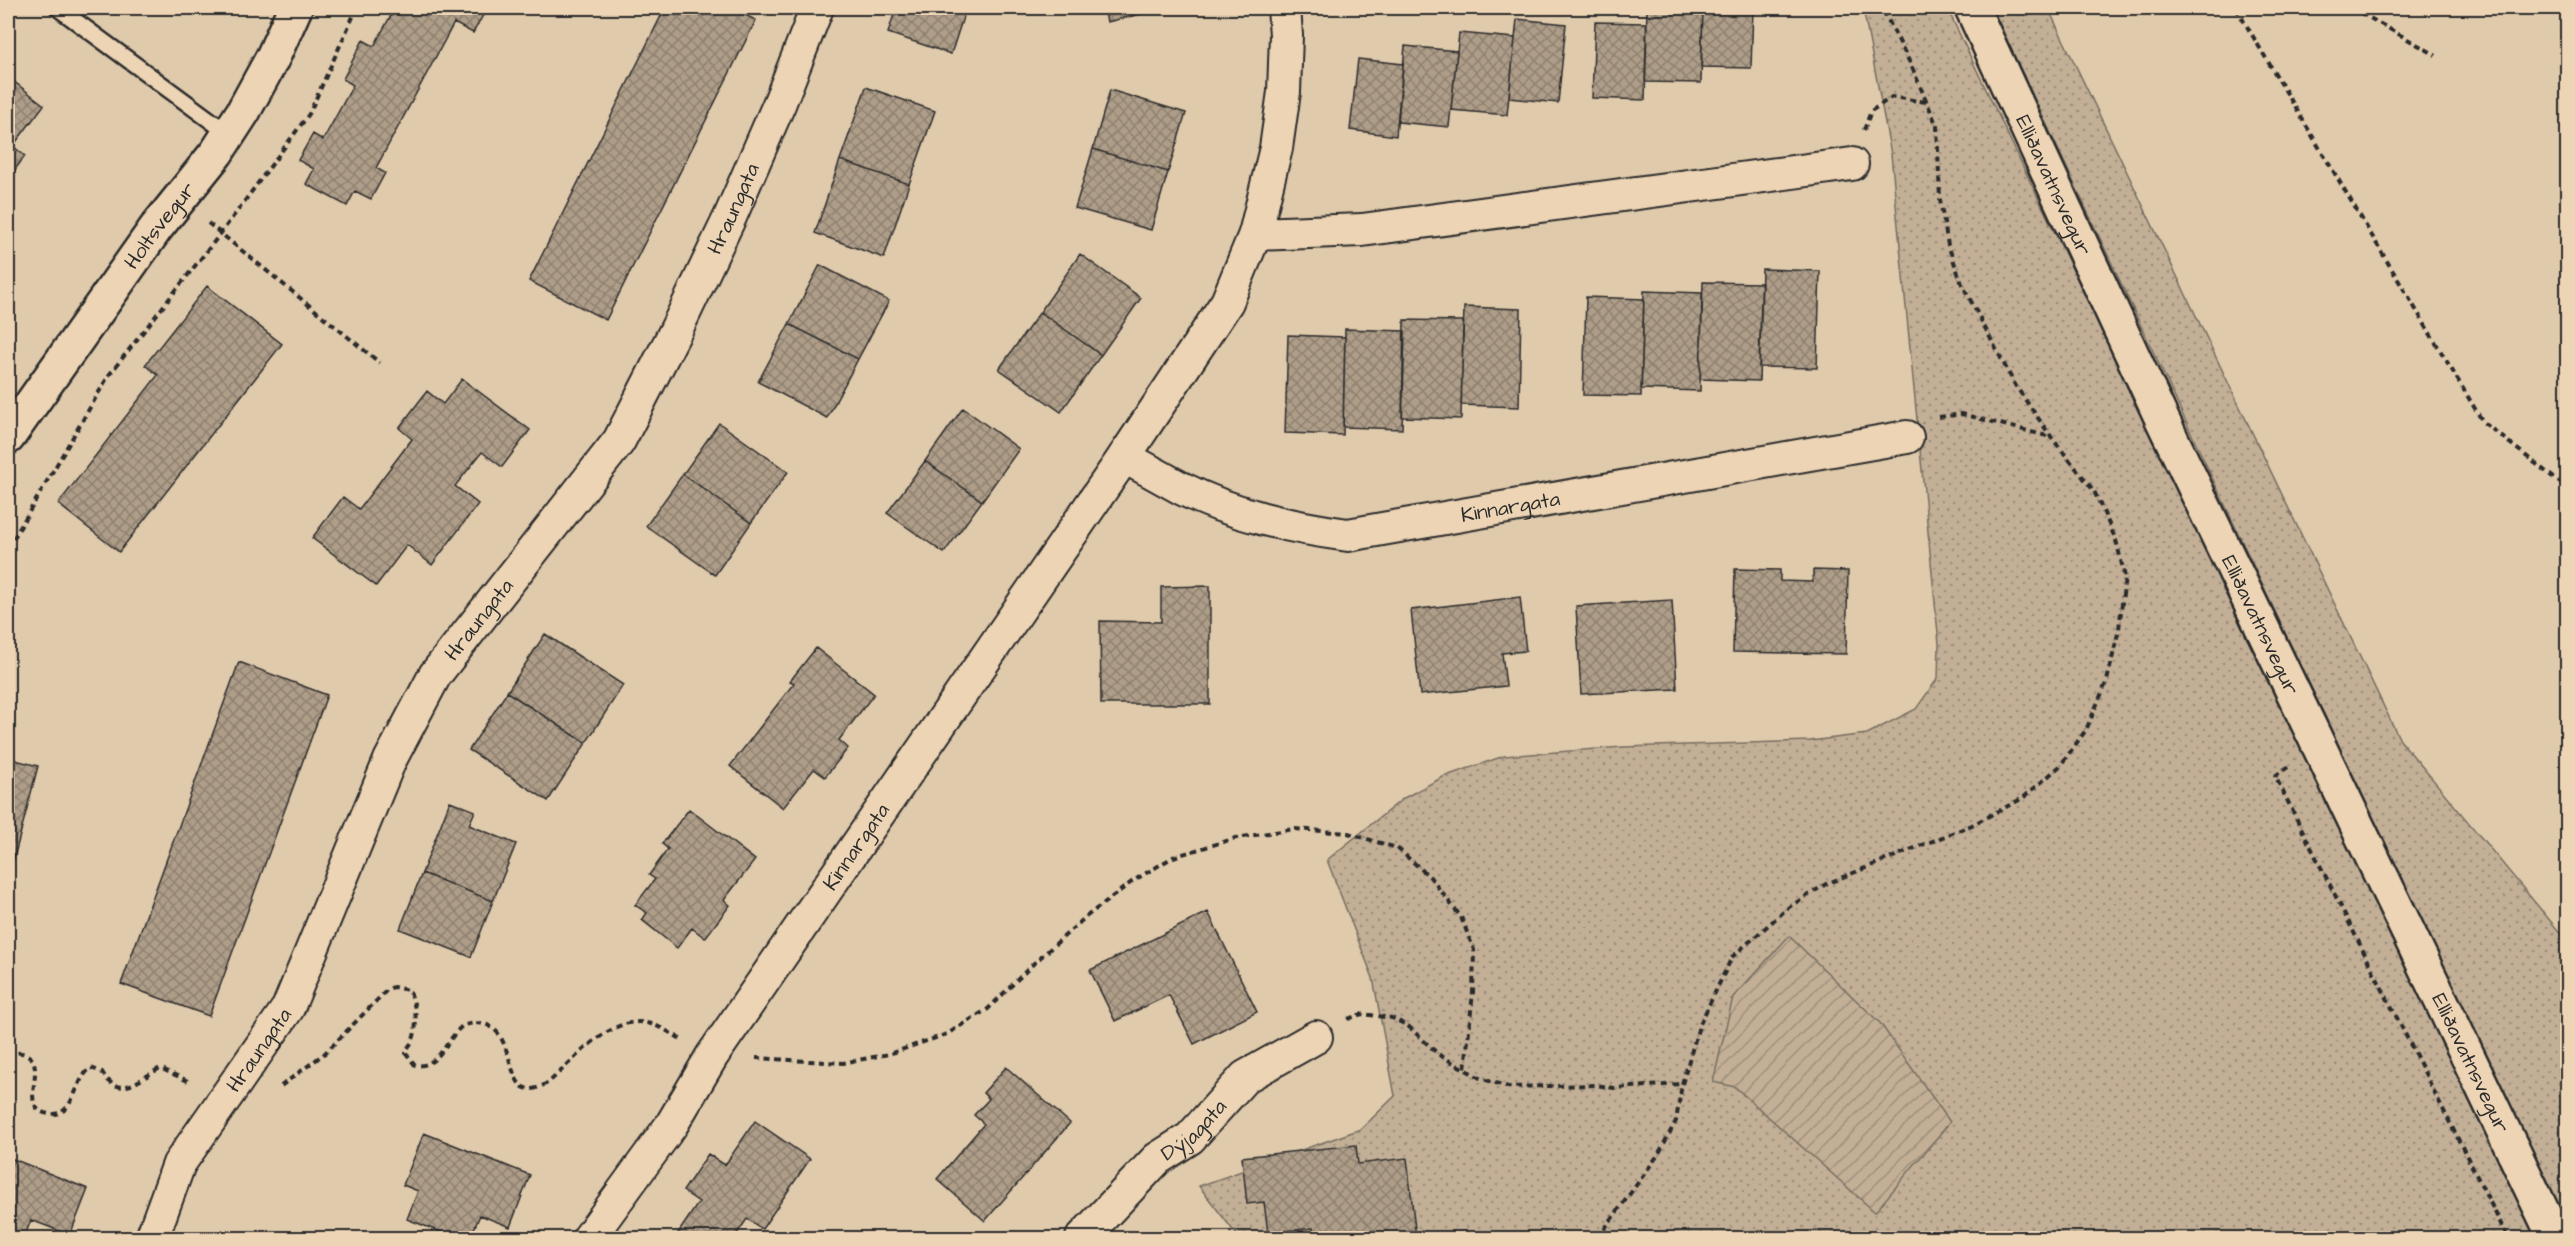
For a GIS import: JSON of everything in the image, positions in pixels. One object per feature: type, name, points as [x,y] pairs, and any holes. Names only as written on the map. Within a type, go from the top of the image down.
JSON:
[{"type":"main road","name":"Holtsvegur","points":[[8,437],[156,228],[229,134],[273,57],[295,8]]},
{"type":"main road","name":"Elliðavatnsvegur","points":[[1972,8],[2156,407],[2555,1239]]},
{"type":"street","name":"Hraungata","points":[[152,1239],[179,1164],[288,1008],[390,760],[435,675],[619,441],[730,217],[780,102],[817,8]]},
{"type":"street","name":"Kinnargata","points":[[589,1239],[672,1124],[712,1056],[1124,457],[1227,302],[1255,234],[1276,148],[1284,92],[1284,8]]},
{"type":"street","points":[[1255,234],[1362,230],[1852,164]]},
{"type":"street","name":"Kinnargata","points":[[1124,457],[1181,488],[1222,506],[1294,527],[1348,536],[1907,437]]},
{"type":"street","name":"Dýjagata","points":[[1082,1239],[1156,1159],[1190,1138],[1245,1077],[1316,1037]]},
{"type":"lane","points":[[58,8],[229,134]]},
{"type":"path","points":[[8,548],[109,375],[221,233],[309,114],[357,8]]},
{"type":"path","points":[[1598,1239],[1658,1155],[1676,1121],[1682,1083],[1699,1026],[1732,957],[1789,907],[1826,884],[1972,825],[2023,798],[2060,766],[2086,730],[2107,681],[2119,629],[2124,577],[2116,540],[2094,490],[2052,438],[2015,385],[1962,284],[1948,245],[1940,200],[1937,126],[1882,8]]},
{"type":"path","points":[[2236,8],[2483,422],[2568,489]]},
{"type":"path","points":[[2352,8],[2436,55]]},
{"type":"path","points":[[1852,164],[1871,111],[1892,97],[1927,102]]},
{"type":"path","points":[[180,200],[380,363]]},
{"type":"path","points":[[1907,437],[1934,418],[1962,414],[2052,438]]},
{"type":"path","points":[[2319,746],[2275,776],[2328,886],[2508,1239]]},
{"type":"path","points":[[1316,1037],[1362,1014],[1377,1015],[1392,1018],[1408,1026],[1438,1054],[1480,1078],[1508,1087],[1596,1085],[1614,1088],[1682,1083]]},
{"type":"shaded area","points":[[1863,8],[1947,8],[2537,1238],[1239,1238],[1199,1186],[1361,1129],[1395,1096],[1373,978],[1327,860],[1404,798],[1443,777],[1504,756],[1623,747],[1810,741],[1867,734],[1916,709],[1938,678],[1939,644],[1891,154]]},
{"type":"shaded area","points":[[1992,8],[2048,8],[2400,740],[2567,941],[2567,1223],[2277,616]]},
{"type":"shaded area","points":[[1789,936],[1880,1023],[1950,1122],[1875,1212],[1735,1087],[1713,1082],[1733,997]]},
{"type":"building","points":[[395,8],[487,8],[473,33],[454,23],[376,168],[385,173],[371,199],[355,191],[347,206],[306,184],[314,169],[298,160],[313,134],[323,140],[353,85],[343,79],[363,40],[374,46]]},
{"type":"building","points":[[665,8],[730,8],[756,20],[606,320],[529,281]]},
{"type":"building","points":[[896,8],[966,8],[951,54],[888,33]]},
{"type":"building","points":[[1104,8],[1166,8],[1107,22]]},
{"type":"building","points":[[1647,8],[1703,8],[1701,83],[1645,82]]},
{"type":"building","points":[[1703,8],[1753,8],[1751,68],[1701,67]]},
{"type":"building","points":[[1517,19],[1566,24],[1558,103],[1509,98]]},
{"type":"building","points":[[1595,22],[1647,23],[1645,100],[1592,98]]},
{"type":"building","points":[[1459,33],[1515,38],[1507,115],[1451,110]]},
{"type":"building","points":[[1405,46],[1457,51],[1449,127],[1398,122]]},
{"type":"building","points":[[1358,59],[1403,64],[1396,136],[1350,130]]},
{"type":"building","points":[[8,77],[44,105],[13,146],[25,156],[8,179]]},
{"type":"building","points":[[866,87],[935,111],[909,184],[840,160]]},
{"type":"building","points":[[1110,90],[1186,113],[1168,172],[1093,149]]},
{"type":"building","points":[[1093,149],[1168,172],[1151,230],[1075,208]]},
{"type":"building","points":[[840,160],[909,184],[884,258],[815,233]]},
{"type":"building","points":[[1080,254],[1141,298],[1101,355],[1040,312]]},
{"type":"building","points":[[820,265],[889,301],[858,359],[789,324]]},
{"type":"building","points":[[1762,269],[1820,271],[1817,368],[1759,367]]},
{"type":"building","points":[[1703,282],[1762,283],[1759,381],[1700,379]]},
{"type":"building","points":[[207,286],[282,344],[119,552],[58,504],[158,375],[145,365]]},
{"type":"building","points":[[1644,291],[1702,293],[1700,391],[1641,389]]},
{"type":"building","points":[[1586,297],[1644,299],[1641,396],[1583,395]]},
{"type":"building","points":[[1464,307],[1521,309],[1519,407],[1461,405]]},
{"type":"building","points":[[1040,312],[1101,355],[1061,412],[999,369]]},
{"type":"building","points":[[1404,320],[1463,321],[1461,419],[1402,417]]},
{"type":"building","points":[[789,324],[858,359],[827,418],[758,382]]},
{"type":"building","points":[[1345,329],[1405,331],[1402,429],[1343,427]]},
{"type":"building","points":[[1288,335],[1345,337],[1343,435],[1285,433]]},
{"type":"building","points":[[462,379],[530,430],[502,467],[482,452],[455,486],[478,504],[432,565],[407,545],[376,586],[312,538],[343,497],[359,509],[412,439],[399,428],[427,391],[443,404]]},
{"type":"building","points":[[963,408],[1019,449],[982,501],[925,461]]},
{"type":"building","points":[[719,423],[788,472],[751,523],[683,474]]},
{"type":"building","points":[[925,461],[982,501],[944,553],[887,513]]},
{"type":"building","points":[[683,474],[751,523],[715,575],[646,526]]},
{"type":"building","points":[[1735,569],[1780,570],[1780,581],[1813,582],[1813,570],[1848,571],[1846,654],[1733,652]]},
{"type":"building","points":[[1210,586],[1210,704],[1101,704],[1100,621],[1161,622],[1161,587]]},
{"type":"building","points":[[1520,597],[1526,651],[1502,653],[1506,686],[1420,695],[1411,610]]},
{"type":"building","points":[[1672,600],[1677,689],[1581,694],[1576,606]]},
{"type":"building","points":[[545,634],[623,685],[586,743],[507,692]]},
{"type":"building","points":[[816,648],[874,694],[839,740],[848,748],[825,777],[814,769],[783,808],[730,766],[794,683],[790,681]]},
{"type":"building","points":[[239,662],[327,695],[209,1016],[121,984]]},
{"type":"building","points":[[507,692],[586,743],[548,801],[469,750]]},
{"type":"building","points":[[8,758],[38,766],[8,881]]},
{"type":"building","points":[[450,801],[475,811],[469,825],[516,844],[493,901],[422,873]]},
{"type":"building","points":[[689,809],[755,860],[724,900],[730,905],[705,938],[692,928],[677,948],[642,920],[647,913],[635,905],[655,879],[649,875],[668,849],[662,844]]},
{"type":"building","points":[[422,873],[493,901],[471,957],[400,929]]},
{"type":"building","points":[[1208,912],[1257,1012],[1194,1044],[1169,995],[1115,1021],[1090,970]]},
{"type":"building","points":[[1006,1067],[1070,1123],[985,1221],[937,1179],[984,1124],[974,1115],[989,1099],[983,1093]]},
{"type":"building","points":[[755,1121],[810,1159],[762,1229],[747,1219],[734,1238],[679,1238],[676,1236],[699,1202],[683,1191],[708,1154],[725,1165]]},
{"type":"building","points":[[424,1133],[530,1175],[510,1227],[480,1215],[470,1238],[456,1238],[407,1219],[418,1191],[403,1185]]},
{"type":"building","points":[[1356,1145],[1358,1164],[1407,1158],[1416,1238],[1315,1238],[1313,1228],[1268,1233],[1264,1202],[1247,1204],[1242,1157]]},
{"type":"building","points":[[8,1157],[88,1189],[70,1235],[31,1220],[24,1238],[8,1238]]}]
